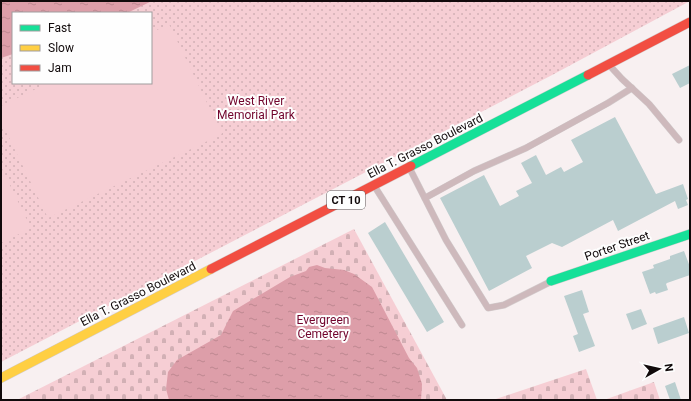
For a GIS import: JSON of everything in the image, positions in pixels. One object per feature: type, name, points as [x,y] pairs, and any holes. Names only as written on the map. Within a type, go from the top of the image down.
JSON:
[{"type":"main road","name":"Ella T. Grasso Boulevard","points":[[1,378],[690,22]]},
{"type":"main road","name":"Porter Street","points":[[551,281],[690,234]]},
{"type":"lane","points":[[609,64],[648,104],[679,140]]},
{"type":"lane","points":[[425,198],[474,171],[526,148],[608,103],[632,88]]},
{"type":"lane","points":[[409,168],[446,240],[488,308],[504,305],[551,281]]},
{"type":"lane","points":[[374,186],[462,325]]},
{"type":"green space","name":"West River Memorial Park","points":[[1,1],[690,1],[554,74],[1,362]]},
{"type":"green space","points":[[169,24],[222,134],[48,218],[1,121],[1,106],[46,84],[152,84],[152,32]]},
{"type":"green space","points":[[1,167],[31,228],[1,243]]},
{"type":"green space","name":"Evergreen Cemetery","points":[[354,229],[447,400],[17,400]]},
{"type":"green space","points":[[586,369],[597,400],[493,400]]},
{"type":"green space","points":[[654,382],[660,400],[604,400]]},
{"type":"water","points":[[1,1],[152,1],[129,12],[12,12],[12,54],[1,58]]},
{"type":"water","name":"Evergreen Cemetery","points":[[317,265],[325,268],[344,270],[354,274],[372,287],[409,358],[417,368],[422,384],[421,400],[169,400],[166,389],[168,372],[177,360],[221,335],[233,311],[290,277],[306,271],[309,267]]},
{"type":"building","points":[[690,65],[690,83],[680,88],[672,74]]},
{"type":"building","points":[[615,117],[656,194],[683,184],[688,199],[686,200],[688,205],[678,209],[675,201],[618,231],[613,220],[562,247],[552,243],[526,256],[532,268],[489,291],[440,198],[484,175],[500,206],[519,196],[516,191],[532,183],[521,163],[536,155],[546,175],[561,167],[564,172],[583,162],[571,140]]},
{"type":"building","points":[[385,222],[444,322],[427,332],[368,233]]},
{"type":"building","points":[[684,251],[690,267],[690,275],[667,283],[668,290],[656,294],[655,292],[650,294],[642,272],[654,268],[653,265],[670,259],[670,256]]},
{"type":"building","points":[[582,290],[589,312],[583,314],[595,346],[579,352],[573,336],[578,334],[564,296]]},
{"type":"building","points":[[641,309],[647,324],[632,330],[626,314]]},
{"type":"building","points":[[684,317],[689,333],[658,344],[653,328]]},
{"type":"building","points":[[675,382],[681,400],[670,400],[665,386]]},
{"type":"traffic: fast","points":[[411,166],[588,75]]},
{"type":"traffic: fast","points":[[551,281],[690,234]]},
{"type":"traffic: slow","points":[[1,378],[211,269]]},
{"type":"traffic: jam","points":[[588,75],[690,22]]},
{"type":"traffic: jam","points":[[211,269],[411,166]]}]
